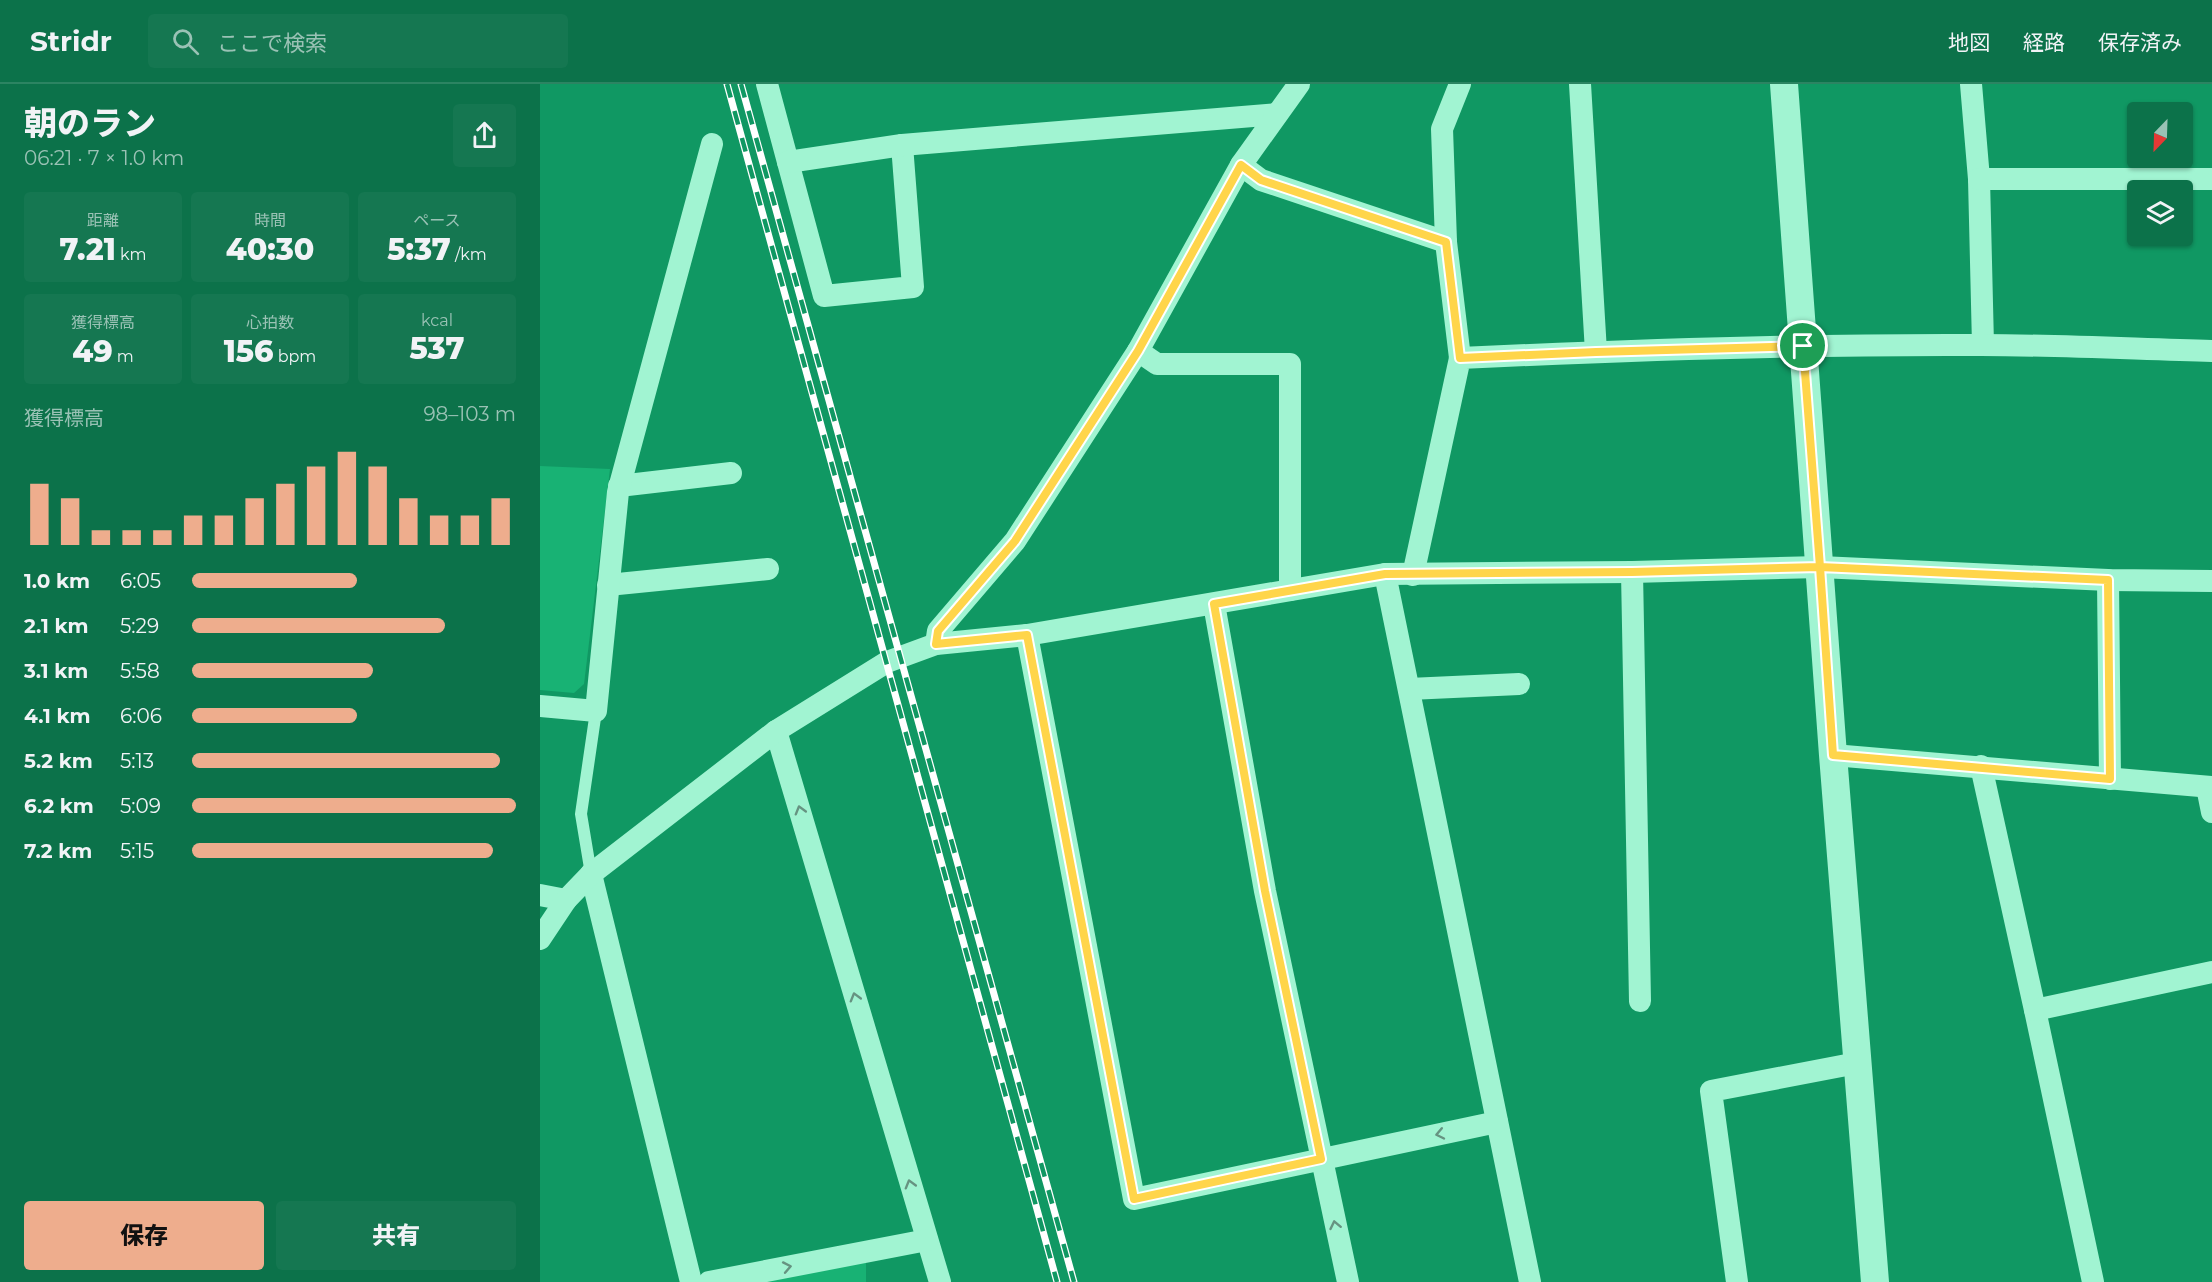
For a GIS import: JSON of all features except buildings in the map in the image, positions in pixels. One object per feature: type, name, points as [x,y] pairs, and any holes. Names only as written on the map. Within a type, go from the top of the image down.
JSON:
[{"type":"street","points":[[767,84],[824,296],[913,287],[902,145]]},
{"type":"street","points":[[936,644],[938,631],[1015,541],[1138,351],[1241,165],[1299,84]]},
{"type":"street","points":[[1413,575],[1460,358],[1446,242],[1442,129],[1460,84]]},
{"type":"street","points":[[1580,84],[1596,352]]},
{"type":"street","points":[[1784,84],[1833,755],[1875,1282]]},
{"type":"street","points":[[1971,84],[1979,179],[1983,345]]},
{"type":"street","points":[[788,162],[902,145],[1277,114]]},
{"type":"street","points":[[540,706],[596,711],[620,486],[712,144]]},
{"type":"street","points":[[1241,165],[1261,180],[1446,242]]},
{"type":"street","points":[[1979,179],[2212,179]]},
{"type":"street","points":[[1460,358],[1803,346],[1983,345],[2212,351]]},
{"type":"street","points":[[1138,351],[1157,364],[1290,364],[1290,590]]},
{"type":"street","points":[[620,486],[731,473]]},
{"type":"street","points":[[540,939],[566,900],[591,873],[776,731],[887,662],[936,644],[1027,635],[1385,574],[1632,572],[1820,567],[2108,580],[2212,581]]},
{"type":"street","points":[[609,585],[768,569]]},
{"type":"street","points":[[1632,572],[1640,1001]]},
{"type":"street","points":[[1385,574],[1530,1282]]},
{"type":"street","points":[[2108,580],[2110,779]]},
{"type":"street","points":[[1214,604],[1265,891],[1348,1282]]},
{"type":"street","points":[[1027,635],[1134,1199],[1497,1122]]},
{"type":"street","points":[[1409,689],[1519,684]]},
{"type":"street","points":[[776,731],[940,1282]]},
{"type":"street","points":[[1833,755],[2209,787],[2212,812]]},
{"type":"street","points":[[1980,766],[2036,1010],[2093,1282]]},
{"type":"street","points":[[591,873],[691,1282]]},
{"type":"street","points":[[540,895],[566,900]]},
{"type":"street","points":[[2036,1010],[2212,972]]},
{"type":"street","points":[[1737,1282],[1711,1091],[1857,1063]]},
{"type":"street","points":[[709,1282],[927,1240]]},
{"type":"lane","points":[[591,873],[581,814],[596,711]]},
{"type":"green space","points":[[540,466],[610,469],[584,684],[574,693],[540,690]]},
{"type":"green space","points":[[866,1262],[866,1282],[733,1282]]},
{"type":"railway","points":[[727,84],[1057,1282]]},
{"type":"railway","points":[[741,84],[1074,1282]]},
{"type":"route","points":[[1803,346],[1460,358],[1446,242],[1261,180],[1241,165],[1138,351],[1015,541],[938,631],[936,644],[1027,635],[1134,1199],[1321,1159],[1265,891],[1214,604],[1385,574],[1632,572],[1820,567],[1833,755],[2110,779],[2108,580],[1820,567],[1803,346]]}]
